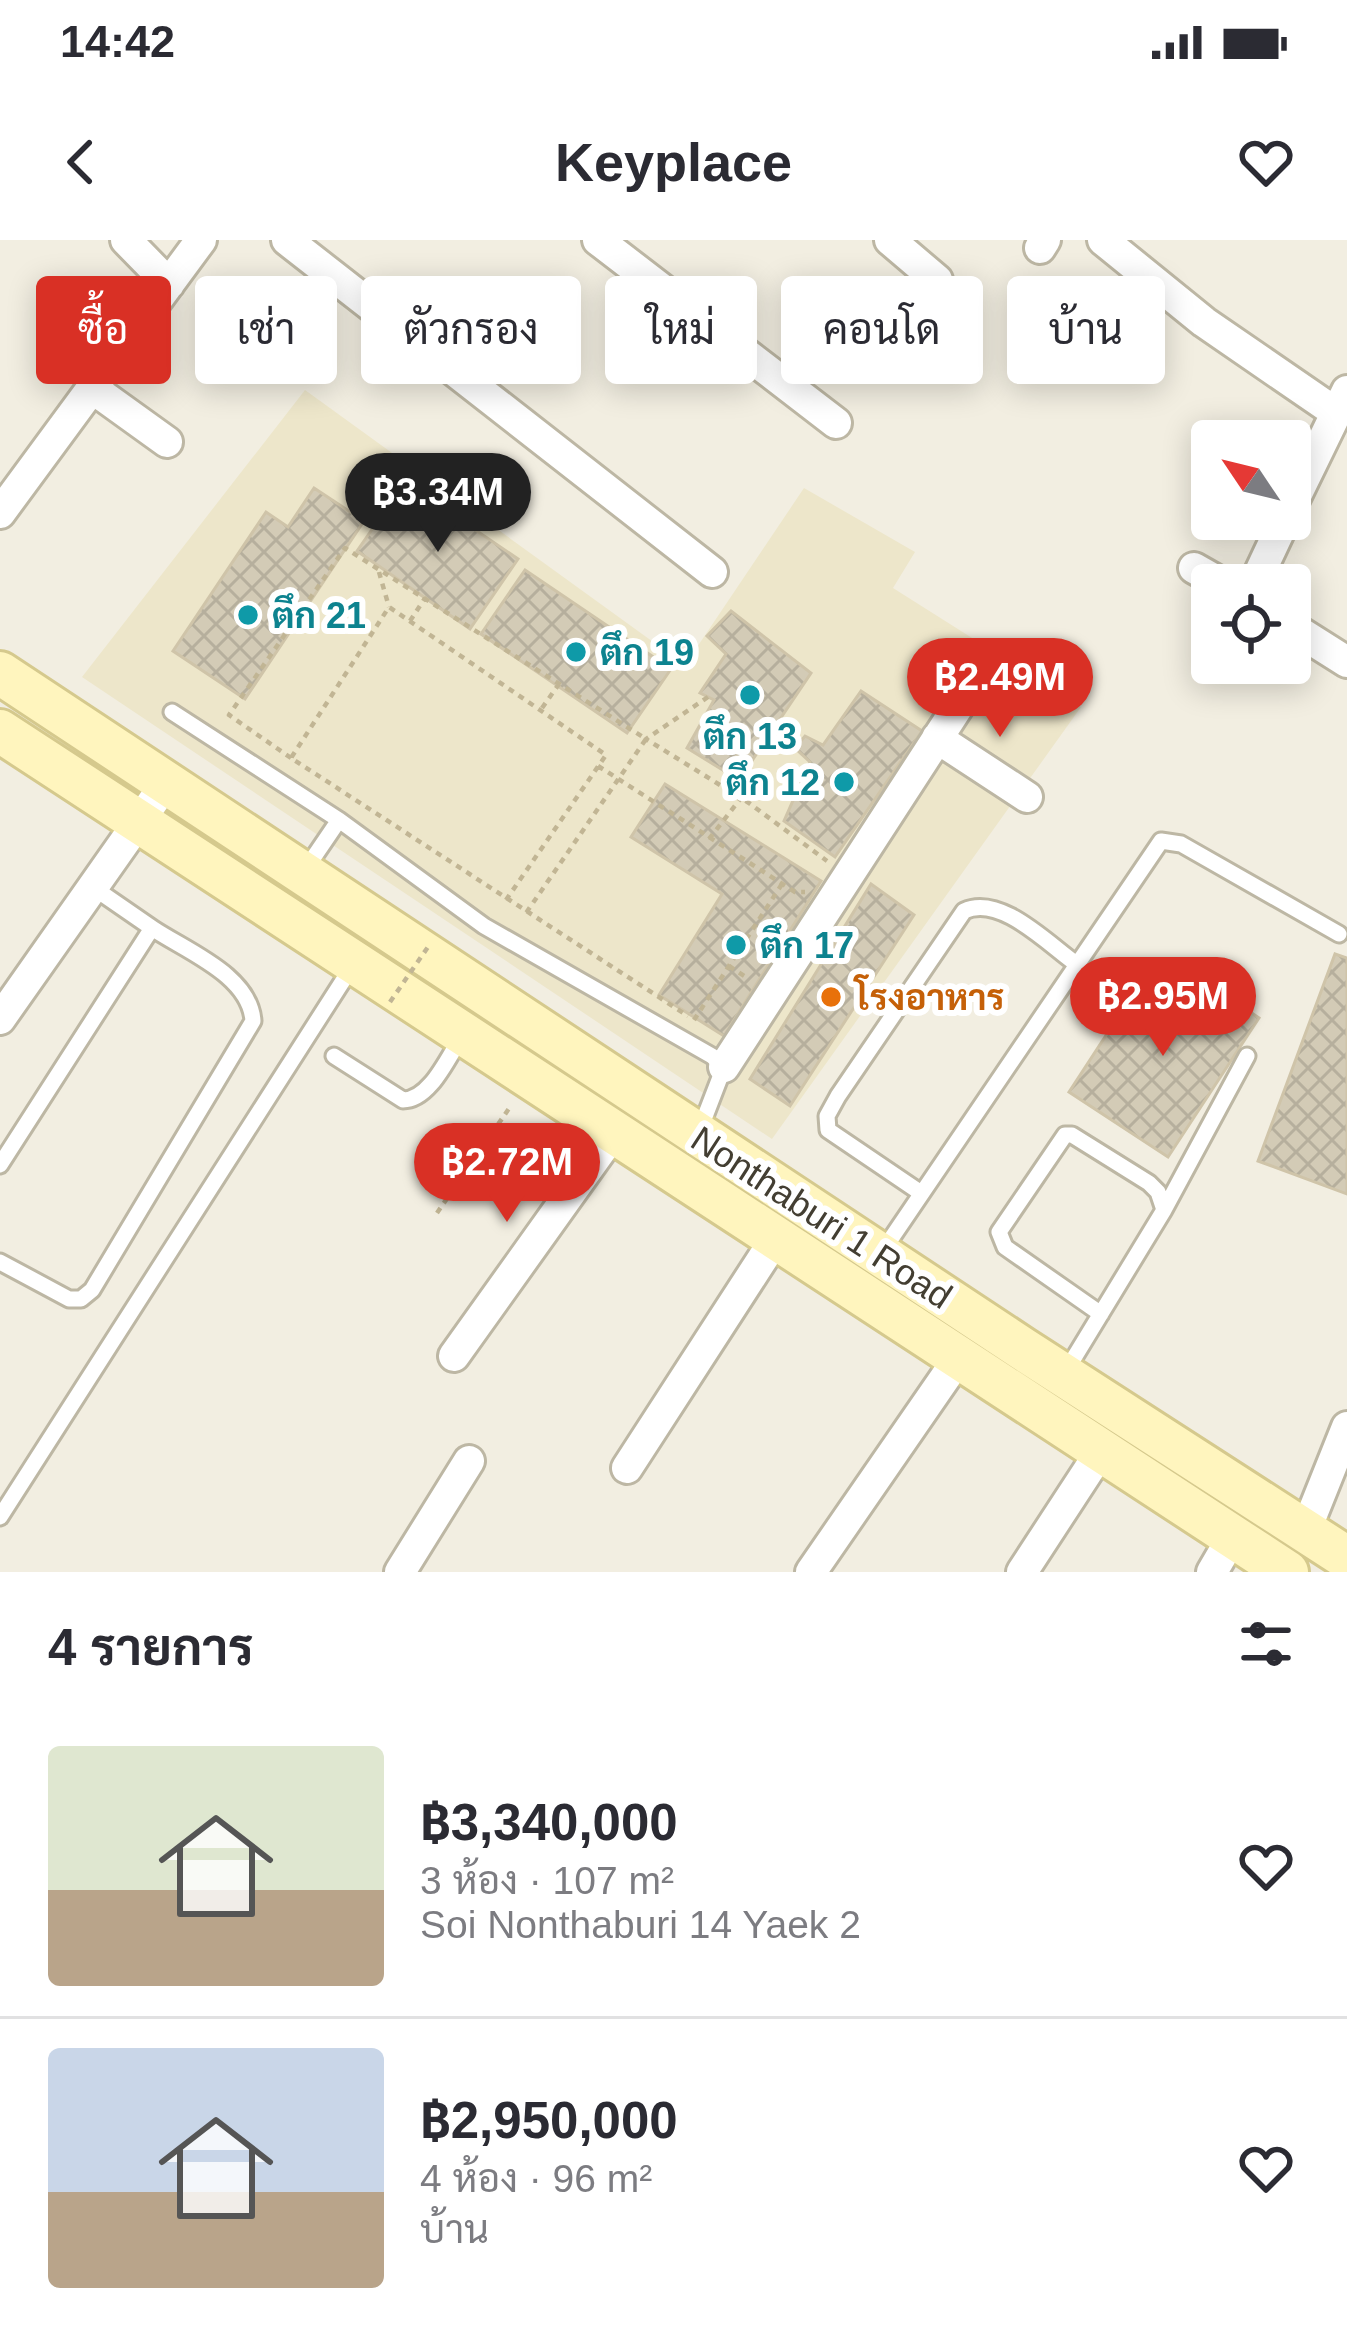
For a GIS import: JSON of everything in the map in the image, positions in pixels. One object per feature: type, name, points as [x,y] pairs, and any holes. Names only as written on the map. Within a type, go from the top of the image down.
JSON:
[{"type":"main road","name":"Nonthaburi 1 Road","points":[[0,673],[1347,1558]]},
{"type":"main road","name":"Nonthaburi 1 Road","points":[[0,731],[1101,1451],[1222,1554],[1287,1572]]},
{"type":"street","points":[[126,240],[174,278]]},
{"type":"street","points":[[147,240],[174,278]]},
{"type":"street","points":[[0,513],[201,240]]},
{"type":"street","points":[[287,240],[712,572]]},
{"type":"street","points":[[598,240],[836,423]]},
{"type":"street","points":[[890,240],[932,276]]},
{"type":"street","points":[[1103,240],[1204,322],[1341,402],[1311,464]]},
{"type":"street","points":[[92,388],[167,442]]},
{"type":"street","points":[[1311,639],[1347,662]]},
{"type":"street","points":[[730,1057],[974,682]]},
{"type":"street","points":[[937,737],[1028,797]]},
{"type":"street","points":[[0,1019],[166,783]]},
{"type":"street","points":[[454,1356],[614,1132]]},
{"type":"street","points":[[627,1468],[776,1238]]},
{"type":"street","points":[[811,1572],[958,1359]]},
{"type":"street","points":[[1305,1532],[1347,1427]]},
{"type":"street","points":[[1022,1572],[1101,1451]]},
{"type":"street","points":[[400,1572],[469,1461]]},
{"type":"lane","points":[[172,712],[339,820],[484,926],[712,1056],[730,1057],[698,1135]]},
{"type":"lane","points":[[303,873],[339,820]]},
{"type":"lane","points":[[880,1255],[1161,841],[1180,844],[1339,934]]},
{"type":"lane","points":[[0,1262],[69,1299],[81,1299],[92,1290],[253,1021],[252,1004],[233,981],[94,888]]},
{"type":"lane","points":[[921,1193],[828,1130],[827,1116],[838,1096],[964,911],[976,906],[998,909],[1075,963]]},
{"type":"lane","points":[[0,1166],[152,928]]},
{"type":"lane","points":[[0,1516],[354,963]]},
{"type":"lane","points":[[334,1056],[403,1100],[412,1101],[424,1093],[463,1034]]},
{"type":"lane","points":[[1064,1375],[1164,1210],[1247,1056]]},
{"type":"lane","points":[[1101,1314],[1005,1247],[999,1232],[1065,1135],[1149,1183],[1164,1210]]},
{"type":"path","points":[[730,1057],[694,1020],[229,716],[345,548],[741,798],[848,875]]},
{"type":"path","points":[[377,568],[389,607],[605,755],[506,900]]},
{"type":"path","points":[[410,621],[425,598]]},
{"type":"path","points":[[290,758],[389,607]]},
{"type":"path","points":[[540,710],[559,684]]},
{"type":"path","points":[[526,913],[646,739],[708,697]]},
{"type":"path","points":[[598,766],[782,884],[796,892],[809,892]]},
{"type":"path","points":[[710,839],[741,798]]},
{"type":"path","points":[[694,1020],[782,884]]},
{"type":"path","points":[[390,1002],[430,944]]},
{"type":"path","points":[[437,1213],[531,1078]]},
{"type":"shaded area","points":[[305,390],[685,665],[804,488],[915,552],[893,588],[1081,707],[772,1139],[82,677]]},
{"type":"building","points":[[405,482],[518,559],[470,629],[357,551]]},
{"type":"building","name":"ตึก 21","points":[[314,488],[364,521],[245,699],[173,651],[266,512],[288,527]]},
{"type":"building","name":"ตึก 19","points":[[525,570],[671,669],[627,733],[481,634]]},
{"type":"building","name":"ตึก 13","points":[[731,611],[811,673],[739,780],[687,748],[714,700],[700,693],[726,654],[707,636]]},
{"type":"building","name":"ตึก 12","points":[[861,691],[922,731],[835,857],[784,821],[810,762],[795,748],[805,736],[823,745]]},
{"type":"building","name":"ตึก 17","points":[[665,784],[821,881],[724,1036],[659,995],[722,894],[631,837]]},
{"type":"building","name":"โรงอาหาร","points":[[871,884],[914,915],[790,1106],[750,1079]]},
{"type":"building","points":[[1335,954],[1347,958],[1347,1194],[1258,1161]]},
{"type":"building","points":[[1152,965],[1218,1007],[1225,995],[1259,1018],[1168,1157],[1069,1092]]},
{"type":"place","name":"ตึก 21","points":[[248,615]]},
{"type":"place","name":"ตึก 19","points":[[576,652]]},
{"type":"place","name":"ตึก 13","points":[[750,695]]},
{"type":"place","name":"ตึก 12","points":[[844,782]]},
{"type":"place","name":"ตึก 17","points":[[736,945]]},
{"type":"place","name":"โรงอาหาร","points":[[831,997]]}]
